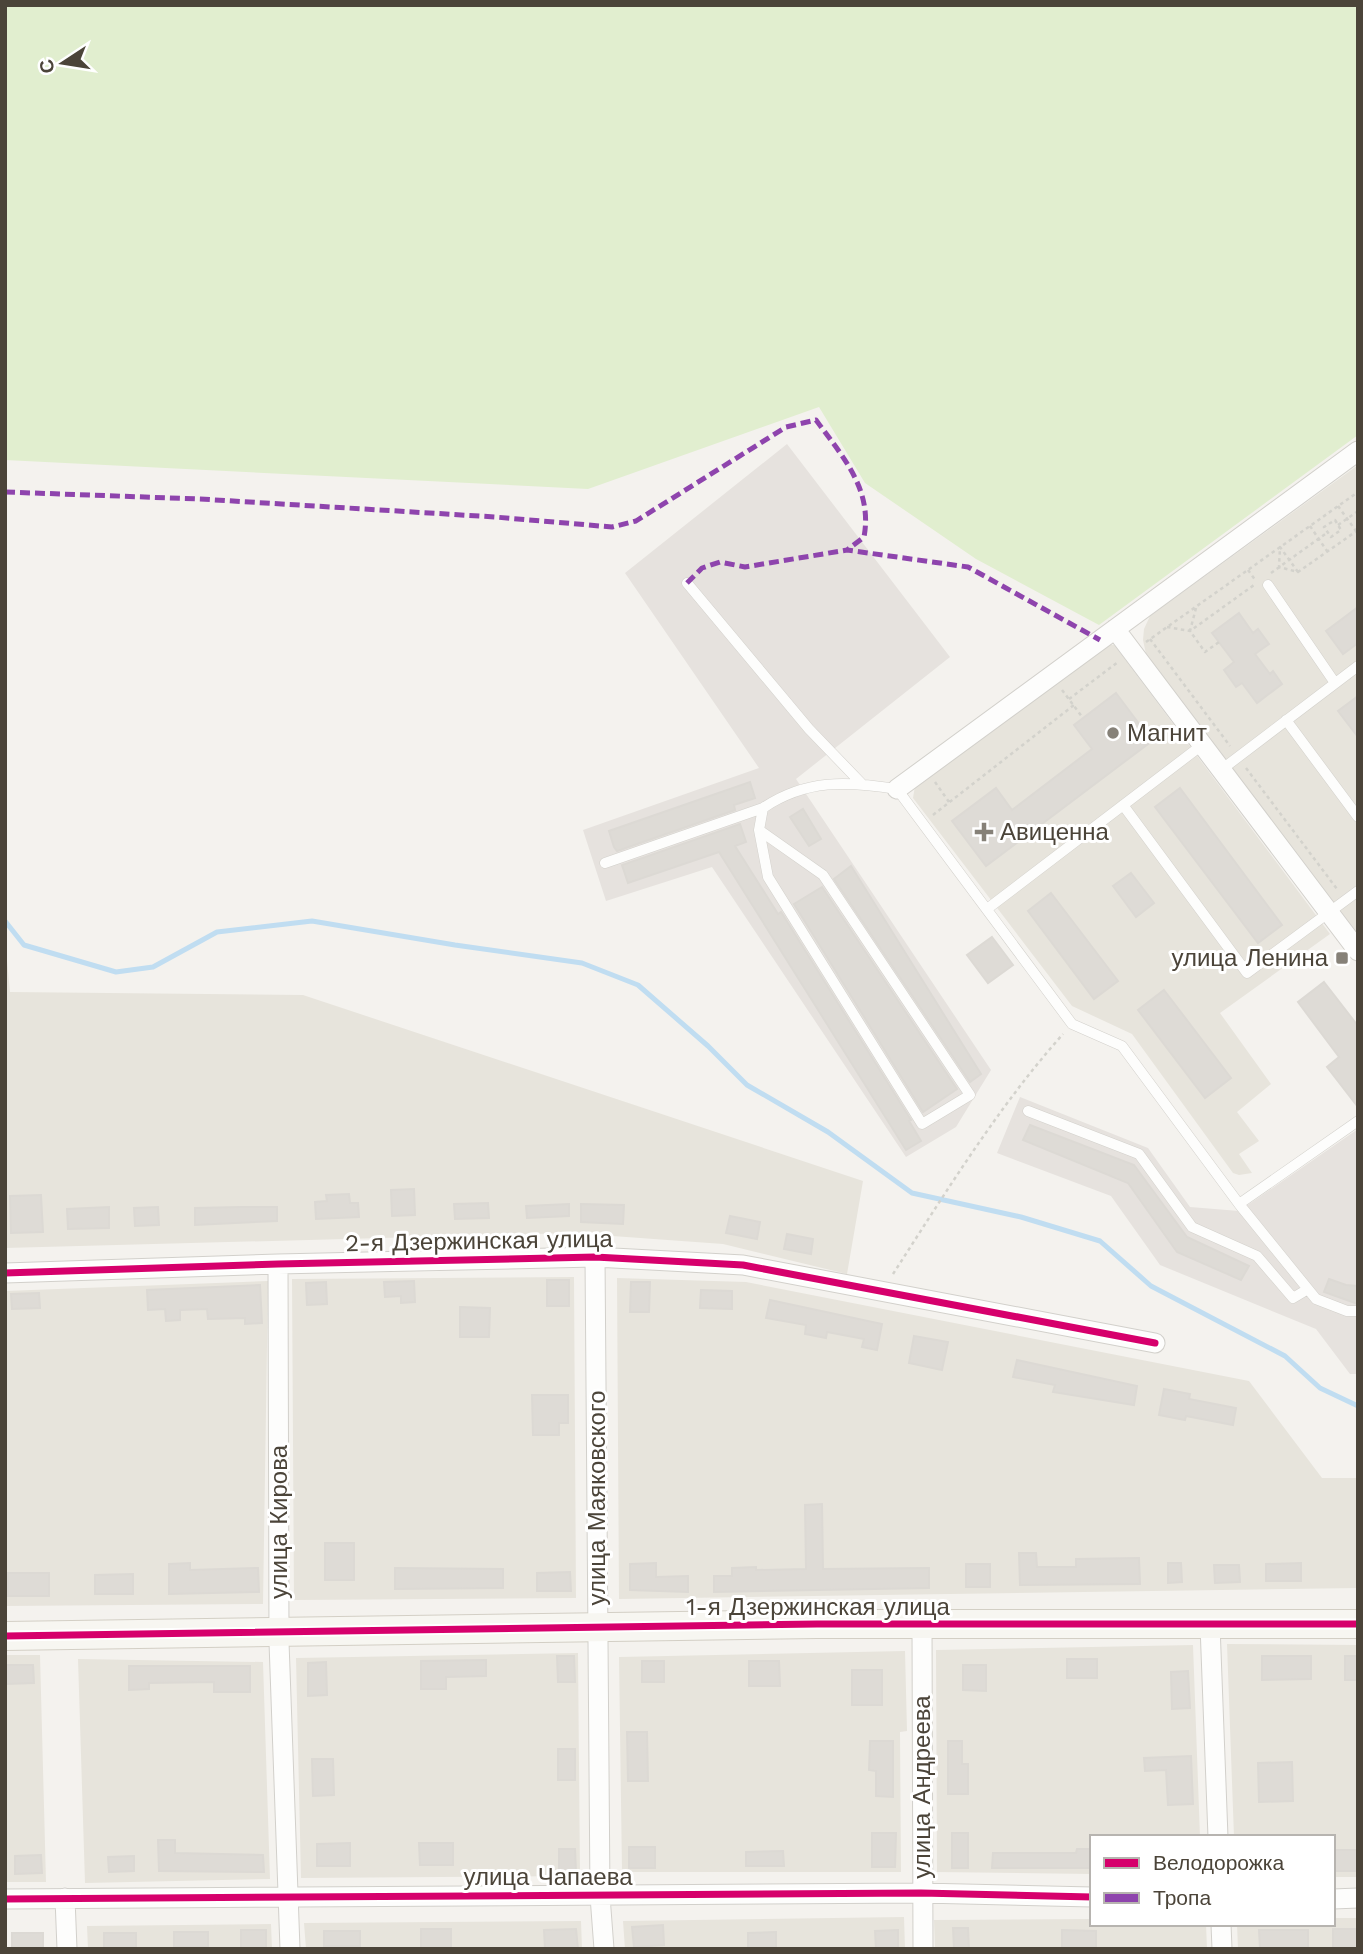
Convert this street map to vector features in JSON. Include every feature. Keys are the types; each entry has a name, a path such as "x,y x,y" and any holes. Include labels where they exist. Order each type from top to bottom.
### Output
{"street":[{"path":"897,789 1358,451"},
{"path":"1115,629 1356,949"},
{"name":"2-я Дзержинская улица","path":"5,1273 595,1257 743,1265 1155,1343"},
{"name":"улица Маяковского","path":"595,1257 600,1896 604,1949"},
{"name":"улица Кирова","path":"278,1264 279,1633 290,1949"},
{"name":"1-я Дзержинская улица","path":"5,1636 922,1625 1358,1624"},
{"name":"улица Андреева","path":"922,1625 923,1949"},
{"path":"1210,1625 1218,1835"},
{"name":"улица Чапаева","path":"5,1899 921,1893 1090,1897"},
{"path":"65,1898 67,1949"},
{"path":"1335,1899 1358,1898"},
{"path":"1222,1926 1222,1949"}],"lane":[{"path":"1268,580 1335,683"},
{"path":"687,583 809,729 860,783"},
{"path":"1221,770 1358,666"},
{"path":"1286,720 1358,817"},
{"path":"987,909 1202,745"},
{"path":"606,863 763,808 784,794 817,785 860,783 897,789 1072,1024 1122,1046 1239,1204 1316,1299 1347,1311 1358,1311"},
{"path":"1123,805 1247,973 1358,891"},
{"path":"759,830 824,875 970,1095 922,1124 768,877 759,830 763,808"},
{"path":"1028,1111 1139,1154 1192,1227 1257,1256 1293,1297 1308,1289"},
{"path":"1239,1204 1358,1121"}],"path":[{"path":"1069,699 1358,492"},
{"path":"1298,572 1357,531 1338,506"},
{"path":"1338,525 1358,511"},
{"path":"1324,516 1329,524"},
{"path":"1335,520 1341,530 1331,537 1324,527 1329,524 1335,520"},
{"path":"1310,526 1327,551"},
{"path":"1268,580 1279,567 1328,532"},
{"path":"1336,533 1342,541"},
{"path":"1280,547 1298,572"},
{"path":"1279,567 1280,547"},
{"path":"1279,567 1298,572"},
{"path":"1190,631 1257,583"},
{"path":"1190,631 1196,606"},
{"path":"1167,627 1190,631 1205,652 1219,642"},
{"path":"1150,639 1346,901"},
{"path":"1052,675 1083,718"},
{"path":"923,823 1074,705"},
{"path":"924,768 949,802"},
{"path":"896,1270 991,1125 1027,1075 1072,1024"}],"shaded area":[{"path":"787,444 950,657 796,779 991,1070 956,1127 906,1157 712,867 606,901 583,830 759,768 625,573"},
{"path":"1358,465 1358,935 1146,654 1143,640 1144,629 1150,616"},
{"path":"1106,645 1114,645 1118,650 1330,934 1220,1013 1271,1084 1237,1112 1259,1141 1239,1154 1252,1173 1233,1173 1132,1034 1072,1006 913,798 915,786"},
{"path":"5,940 10,992 303,995 863,1181 847,1274 723,1244 571,1233 5,1248"},
{"path":"1020,1097 1148,1148 1190,1207 1239,1211 1358,1129 1358,1374 1350,1374 1316,1329 1160,1265 1111,1196 997,1153"},
{"path":"574,1277 576,1598 294,1600 292,1279"},
{"path":"617,1278 746,1282 1249,1381 1322,1478 1358,1478 1358,1588 619,1599"},
{"path":"268,1281 263,1604 5,1606 5,1291"},
{"path":"1227,1644 1358,1645 1358,1877 1335,1877 1335,1835 1234,1835"},
{"path":"1193,1645 1200,1835 1090,1835 1090,1874 937,1872 936,1650"},
{"path":"905,1651 907,1731 900,1732 901,1872 622,1872 619,1657"},
{"path":"578,1653 580,1876 301,1878 296,1658"},
{"path":"5,1655 40,1655 46,1882 5,1882"},
{"path":"78,1659 263,1662 270,1879 85,1883"},
{"path":"904,1917 905,1949 625,1949 623,1921"},
{"path":"1335,1918 1358,1918 1358,1949 1238,1949 1237,1926 1335,1926"},
{"path":"1090,1919 1090,1926 1206,1926 1207,1949 935,1949 934,1920"},
{"path":"581,1921 582,1949 306,1949 304,1923"},
{"path":"271,1924 272,1949 88,1949 87,1926"}],"green space":[{"path":"5,5 1358,5 1358,435 1099,625 976,559 865,483 819,407 588,489 5,460"}],"building":[{"path":"1358,607 1358,643 1343,654 1326,631"},
{"path":"1239,613 1253,633 1258,629 1269,644 1255,654 1270,674 1273,671 1282,684 1257,703 1242,683 1236,687 1224,670 1234,662 1212,633"},
{"path":"1116,693 1152,741 986,866 952,821 996,788 1012,810 1092,749 1074,725"},
{"path":"1358,696 1358,737 1338,711"},
{"path":"750,782 755,798 734,805 735,810 617,851 614,847 609,831"},
{"path":"1180,788 1282,925 1258,943 1155,807"},
{"path":"803,809 821,839 809,846 790,817"},
{"path":"740,824 746,842 735,846 778,914 781,912 911,1120 909,1121 921,1141 906,1150 719,852 628,883 622,865"},
{"path":"851,866 981,1074 970,1082 834,879"},
{"path":"1131,873 1154,903 1136,917 1113,886"},
{"path":"822,887 957,1089 923,1112 794,904"},
{"path":"1051,893 1118,981 1094,999 1028,911"},
{"path":"992,937 1013,965 988,983 967,955"},
{"path":"1324,982 1358,1026 1358,1107 1327,1067 1339,1057 1298,1002"},
{"path":"1164,990 1231,1078 1205,1098 1138,1010"},
{"path":"1030,1125 1134,1165 1187,1237 1249,1266 1241,1280 1177,1252 1128,1183 1023,1140"},
{"path":"414,1189 415,1215 392,1216 391,1190"},
{"path":"349,1194 350,1203 358,1203 359,1217 316,1219 315,1202 327,1201 326,1195"},
{"path":"41,1195 43,1232 11,1233 10,1196"},
{"path":"488,1203 489,1218 455,1219 454,1204"},
{"path":"569,1204 569,1216 527,1218 526,1206"},
{"path":"581,1204 624,1205 623,1224 581,1222"},
{"path":"109,1207 109,1228 68,1229 67,1209"},
{"path":"158,1207 159,1225 135,1226 134,1208"},
{"path":"277,1207 277,1221 195,1225 195,1208"},
{"path":"730,1216 760,1222 757,1239 726,1233"},
{"path":"787,1234 813,1239 811,1254 784,1249"},
{"path":"1329,1279 1358,1286 1358,1304 1324,1292"},
{"path":"547,1280 569,1280 569,1306 547,1306"},
{"path":"414,1281 415,1302 401,1303 401,1296 385,1297 384,1282"},
{"path":"326,1282 327,1304 307,1305 306,1283"},
{"path":"631,1282 650,1282 649,1312 630,1312"},
{"path":"260,1285 262,1323 245,1324 245,1318 208,1319 207,1309 180,1310 180,1320 166,1321 165,1309 148,1310 147,1290"},
{"path":"701,1290 732,1291 732,1309 700,1308"},
{"path":"39,1293 40,1308 12,1309 11,1294"},
{"path":"770,1300 882,1324 877,1350 862,1347 864,1339 827,1332 826,1338 805,1334 806,1325 766,1318"},
{"path":"460,1307 490,1308 489,1337 460,1337"},
{"path":"914,1336 948,1342 942,1370 909,1363"},
{"path":"1017,1360 1137,1386 1134,1405 1053,1392 1055,1385 1013,1377"},
{"path":"1164,1389 1190,1394 1189,1399 1236,1408 1233,1425 1186,1416 1185,1420 1159,1415"},
{"path":"532,1395 568,1395 568,1423 559,1423 559,1435 533,1435"},
{"path":"822,1504 823,1569 929,1568 929,1588 714,1592 714,1576 732,1576 732,1568 806,1569 805,1505"},
{"path":"325,1543 354,1543 354,1580 325,1580"},
{"path":"1019,1553 1036,1553 1037,1567 1076,1567 1076,1559 1139,1558 1140,1584 1020,1585"},
{"path":"190,1563 190,1570 258,1568 259,1592 169,1594 169,1564"},
{"path":"656,1563 656,1577 688,1576 688,1592 630,1590 630,1564"},
{"path":"1168,1563 1181,1563 1182,1582 1168,1583"},
{"path":"1301,1563 1301,1581 1266,1581 1266,1564"},
{"path":"966,1564 990,1564 990,1587 966,1587"},
{"path":"1214,1565 1239,1565 1240,1582 1215,1583"},
{"path":"395,1568 503,1569 503,1588 395,1589"},
{"path":"570,1572 571,1591 537,1591 537,1573"},
{"path":"8,1573 49,1573 49,1596 8,1596"},
{"path":"133,1574 133,1594 95,1594 95,1575"},
{"path":"557,1656 574,1656 575,1682 558,1682"},
{"path":"1262,1656 1311,1656 1311,1679 1262,1680"},
{"path":"1345,1656 1358,1656 1358,1680 1345,1680"},
{"path":"1067,1659 1097,1659 1097,1678 1067,1678"},
{"path":"486,1660 486,1676 446,1677 446,1689 421,1689 421,1661"},
{"path":"642,1661 664,1661 664,1682 642,1682"},
{"path":"749,1661 779,1661 780,1686 749,1686"},
{"path":"326,1662 327,1695 308,1696 308,1663"},
{"path":"5,1665 33,1665 34,1683 6,1684"},
{"path":"963,1665 986,1665 986,1691 963,1690"},
{"path":"129,1666 250,1666 250,1692 214,1692 214,1682 149,1683 149,1689 129,1690"},
{"path":"852,1670 882,1670 882,1705 852,1705"},
{"path":"1188,1671 1190,1708 1172,1709 1171,1672"},
{"path":"627,1732 647,1732 648,1781 628,1781"},
{"path":"870,1741 893,1741 893,1797 876,1796 876,1771 869,1770"},
{"path":"948,1741 962,1741 962,1764 968,1764 968,1794 948,1794"},
{"path":"558,1749 575,1749 575,1780 558,1780"},
{"path":"1191,1756 1193,1804 1168,1805 1166,1770 1145,1771 1144,1758"},
{"path":"312,1759 333,1759 334,1795 313,1796"},
{"path":"1292,1762 1293,1801 1259,1802 1258,1763"},
{"path":"872,1833 896,1833 895,1867 872,1867"},
{"path":"952,1833 968,1833 968,1868 952,1868"},
{"path":"158,1840 175,1840 175,1853 263,1855 264,1872 159,1871"},
{"path":"350,1843 350,1866 317,1866 317,1844"},
{"path":"419,1843 453,1843 453,1865 420,1865"},
{"path":"629,1847 655,1847 655,1868 629,1868"},
{"path":"559,1849 575,1849 576,1872 559,1872"},
{"path":"1077,1849 1090,1849 1090,1868 992,1868 993,1853 1076,1853"},
{"path":"1335,1850 1358,1850 1358,1871 1335,1871"},
{"path":"783,1851 784,1866 746,1866 746,1852"},
{"path":"41,1855 42,1873 15,1874 15,1856"},
{"path":"134,1856 134,1871 109,1872 108,1857"},
{"path":"663,1925 664,1945 634,1947 632,1927"},
{"path":"953,1928 968,1928 969,1949 954,1949"},
{"path":"421,1929 451,1929 451,1949 421,1949"},
{"path":"576,1929 578,1949 545,1949 544,1930"},
{"path":"1333,1929 1358,1929 1358,1949 1333,1949"},
{"path":"241,1930 266,1930 266,1949 241,1949"},
{"path":"898,1930 898,1949 876,1949 875,1931"},
{"path":"1062,1930 1096,1931 1096,1949 1062,1948"},
{"path":"1259,1930 1308,1930 1308,1949 1260,1949"},
{"path":"324,1931 360,1931 360,1946 324,1946"},
{"path":"174,1932 208,1932 208,1947 174,1947"},
{"path":"776,1932 776,1949 748,1949 748,1933"},
{"path":"12,1933 43,1933 43,1949 12,1949"},
{"path":"104,1933 136,1933 136,1949 104,1949"}],"waterway":[{"path":"5,921 24,945 116,972 153,967 217,932 312,921 582,963 638,985 708,1046 747,1085 828,1132 912,1193 1021,1217 1100,1241 1151,1286 1285,1356 1320,1388 1358,1406"}],"marked path":[{"path":"5,492 200,499 612,527 636,521 786,427 816,420 845,460 860,488 864,504 864,537 847,550"},
{"path":"687,583 702,568 720,562 745,567 847,550 968,567 1100,640"}],"cycle path":[{"path":"5,1273 595,1257 743,1265 1155,1343"},
{"path":"5,1636 817,1624 1358,1624"},
{"path":"5,1899 921,1893 1090,1897"}],"place":[{"name":"Магнит","path":"1113,733"},
{"name":"Авиценна","path":"984,832"},
{"name":"улица Ленина","path":"1342,958"}]}
